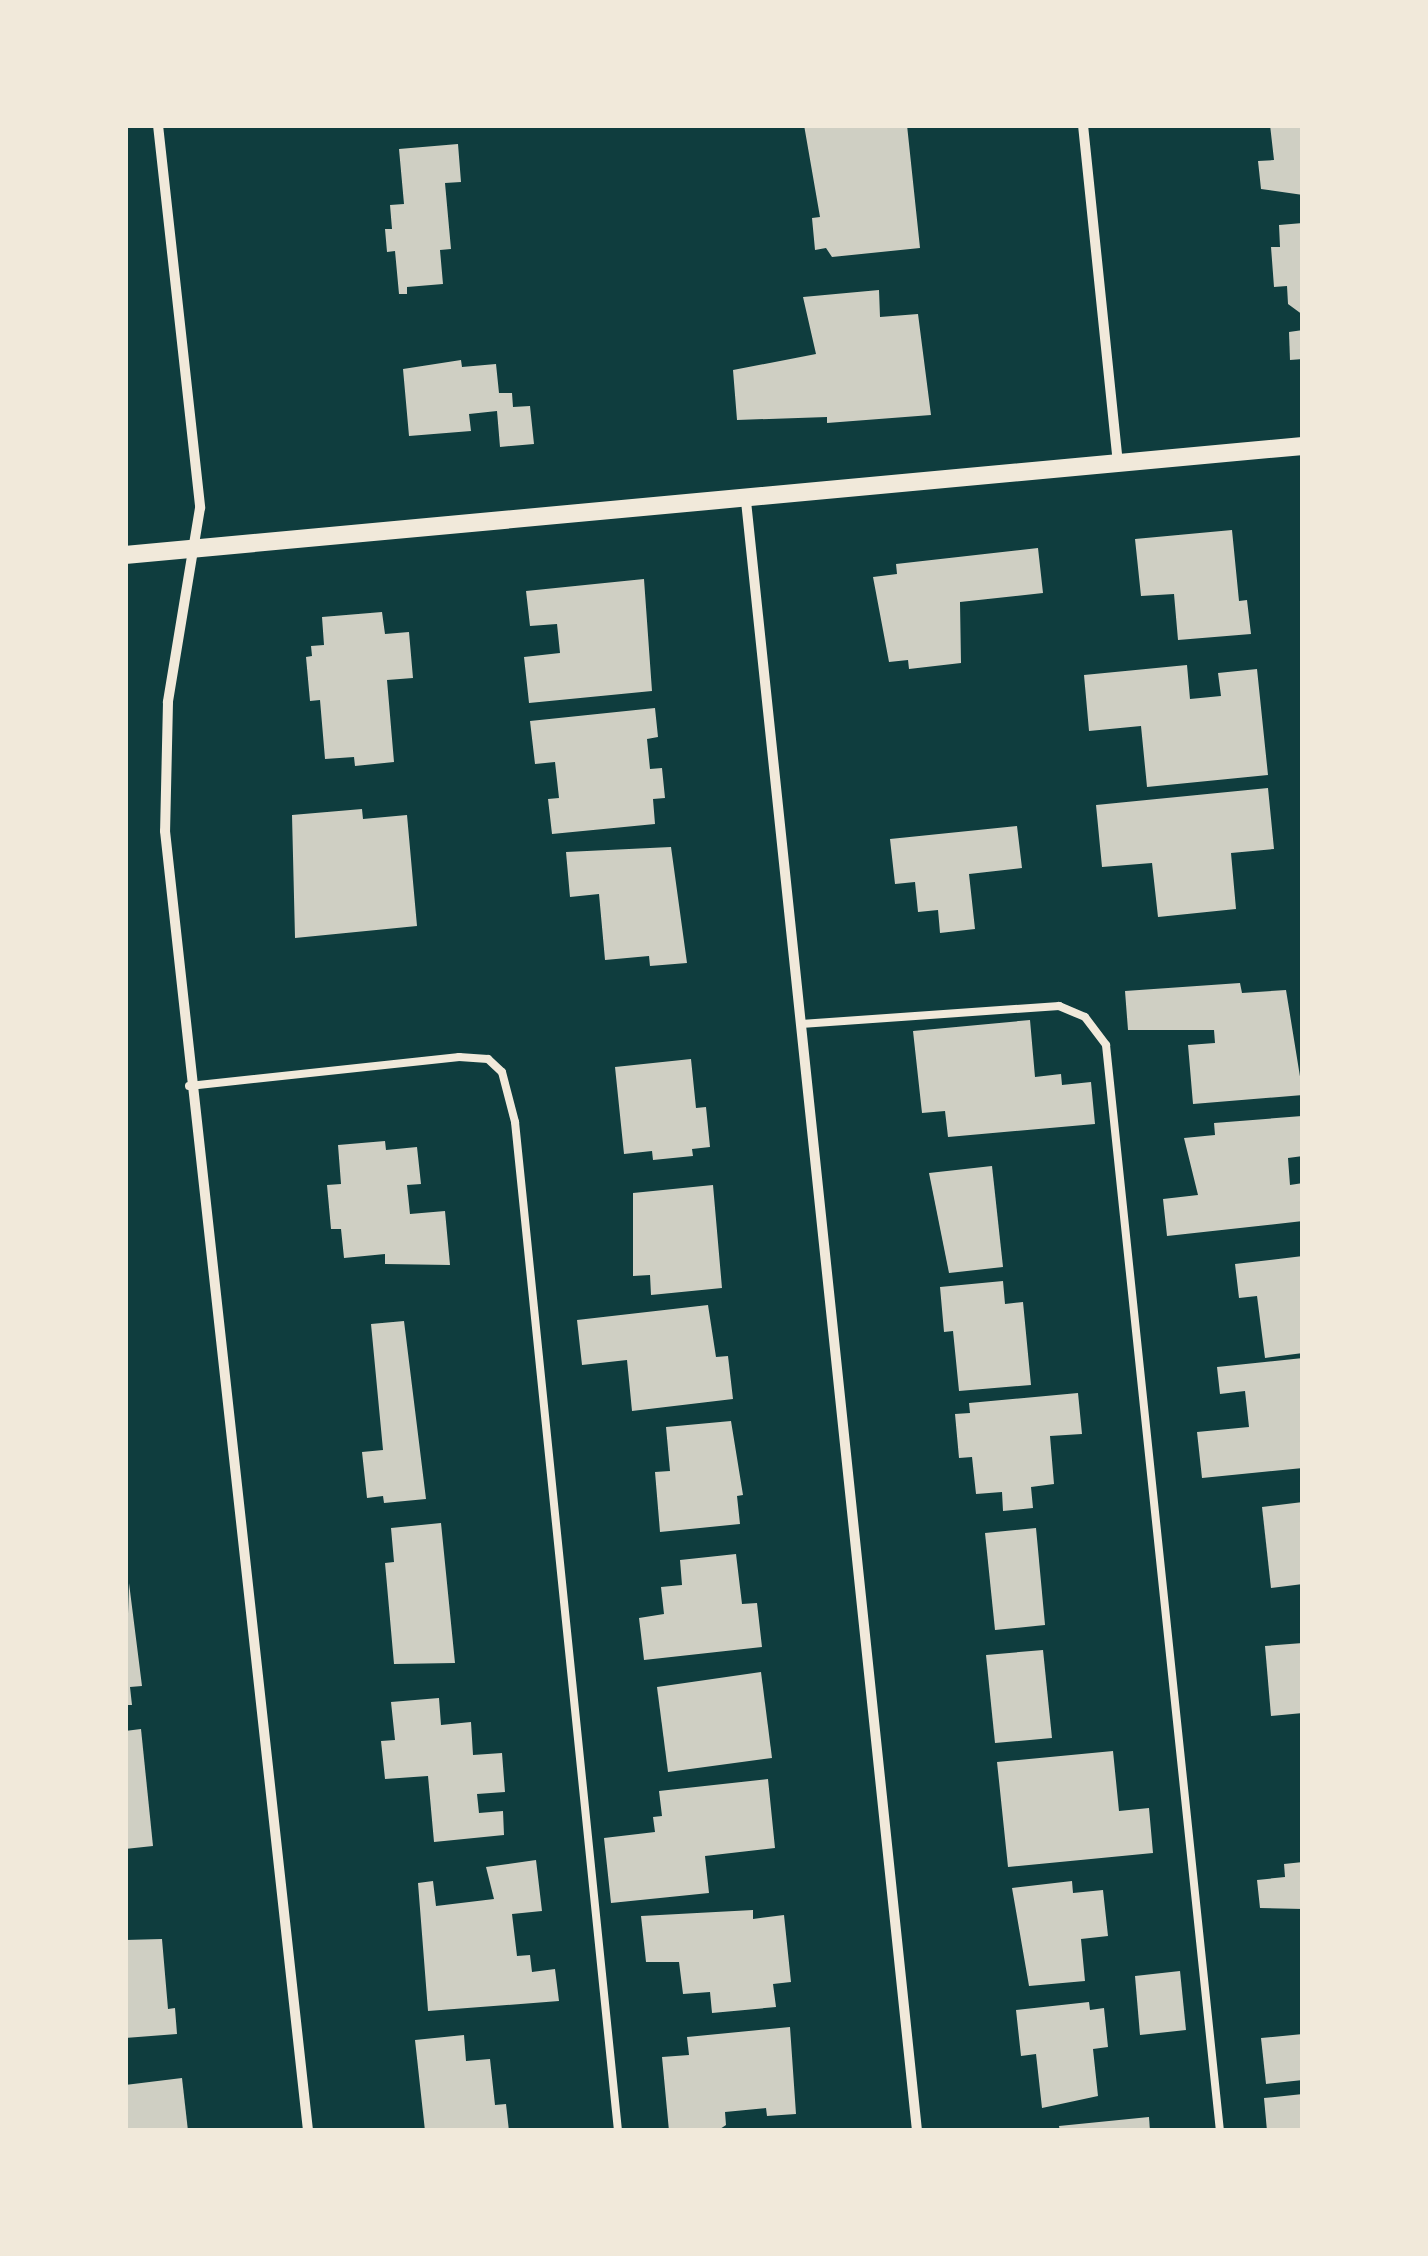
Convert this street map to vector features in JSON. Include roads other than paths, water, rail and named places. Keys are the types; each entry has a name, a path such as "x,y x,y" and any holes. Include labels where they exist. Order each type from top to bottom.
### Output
{"street":[{"path":"158,125 200,508 190,549 168,702 165,830 189,1086 308,2131"},
{"path":"1083,125 1118,464"},
{"path":"125,555 1303,446"},
{"path":"746,500 917,2131"}],"lane":[{"path":"802,1024 1059,1006 1085,1017 1106,1045 1220,2131"},
{"path":"189,1086 459,1057 488,1058 502,1072 515,1122 618,2131"}]}
